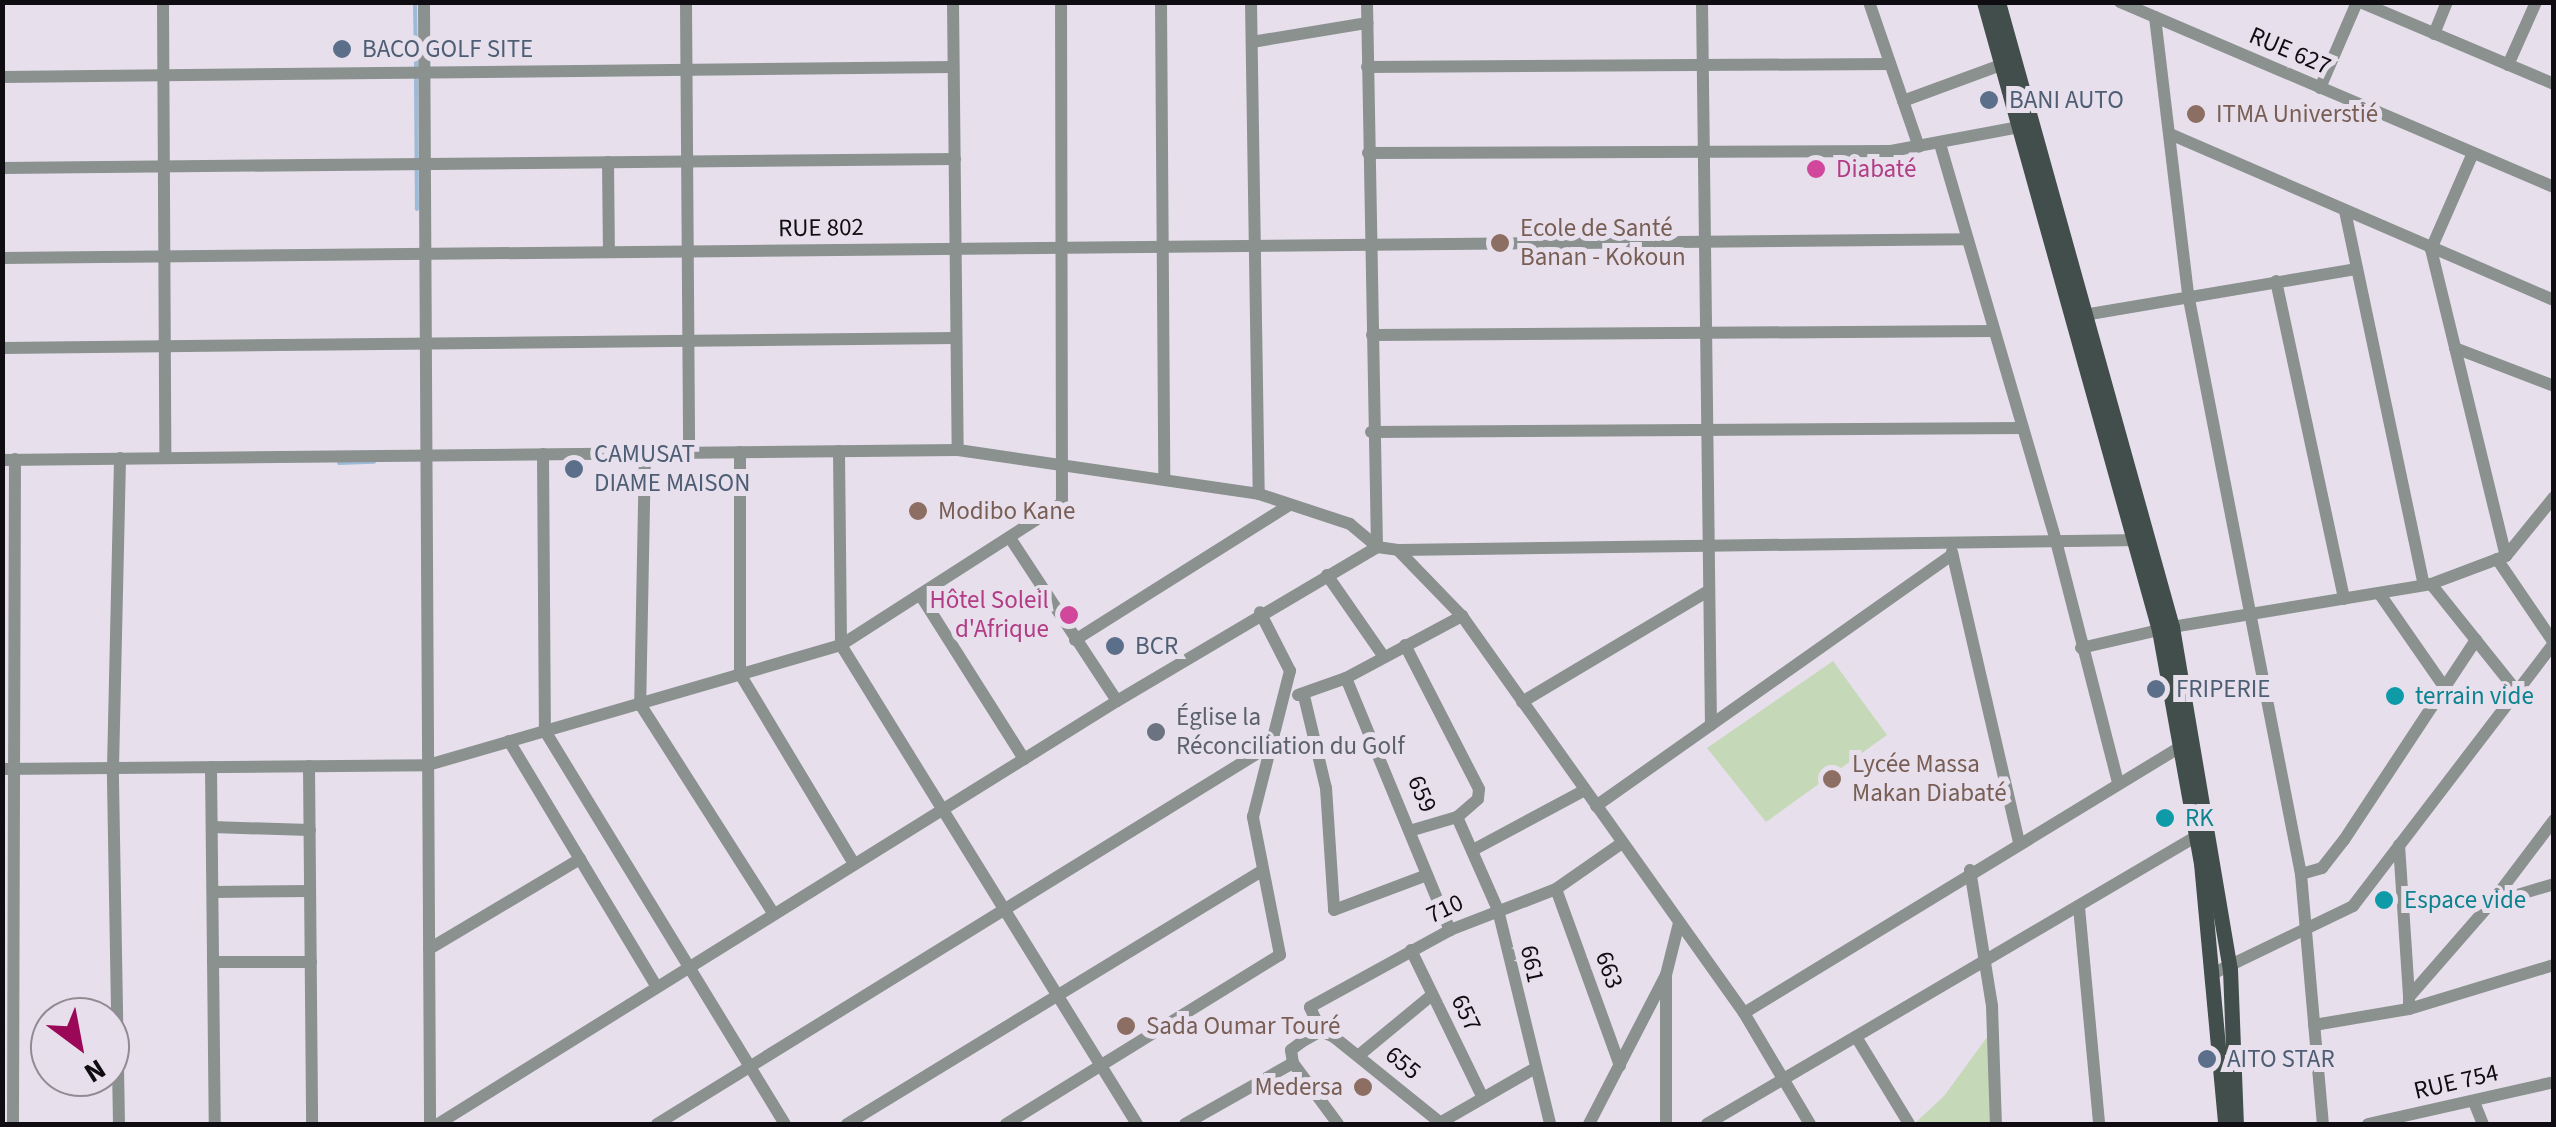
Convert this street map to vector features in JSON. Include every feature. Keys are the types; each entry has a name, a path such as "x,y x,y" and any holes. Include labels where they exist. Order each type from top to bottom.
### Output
{"main road":[{"path":"1984,2 2001,64 2025,126"},
{"path":"1998,2 2025,126 2166,628 2223,971 2236,1124"},
{"path":"2187,744 2197,836 2223,971 2225,1124"}],"street":[{"path":"164,2 165,458"},
{"path":"424,2 430,1124"},
{"path":"686,2 689,452"},
{"path":"953,2 958,450"},
{"path":"9,769 428,765 841,645 1062,504 1066,464 1061,2"},
{"path":"1161,2 1159,247 1164,477"},
{"path":"1251,2 1259,494"},
{"path":"1367,2 1371,432 1377,547"},
{"path":"1702,2 1712,725"},
{"path":"1869,2 1919,147"},
{"name":"RUE 627","path":"2120,2 2554,187"},
{"path":"2320,88 2359,2 2554,84"},
{"path":"2434,34 2447,2"},
{"path":"2508,65 2536,2"},
{"path":"2155,17 2188,294 2255,616 2301,874 2323,1124"},
{"path":"1252,42 1367,23"},
{"path":"1367,66 1890,64"},
{"path":"1903,101 2001,64"},
{"path":"2,77 954,67"},
{"path":"1368,154 1704,154 1919,147 2025,126"},
{"path":"2170,134 2554,300"},
{"path":"1940,144 2056,541 2118,783"},
{"path":"2223,971 2353,906 2554,643 2502,558 2431,249 2472,153"},
{"path":"2,168 954,159"},
{"path":"608,162 609,252"},
{"path":"2345,211 2428,585 2516,690"},
{"name":"RUE 802","path":"2,258 1968,239"},
{"path":"2078,315 2357,268"},
{"path":"2276,281 2344,598"},
{"path":"1372,335 1994,331"},
{"path":"2,348 956,338"},
{"path":"2455,348 2554,386"},
{"path":"1371,432 2023,428"},
{"path":"13,1124 9,460 958,450 1164,477 1259,494 1350,524 1377,547 1398,550 1708,546 1952,549 2056,541 2143,540"},
{"path":"840,451 841,645 1137,1124"},
{"path":"740,452 740,674 854,864"},
{"path":"645,453 640,704 774,914"},
{"path":"543,454 545,731 785,1124"},
{"path":"120,458 113,768 120,1124"},
{"path":"2081,648 2166,628 2428,585 2502,558 2554,496"},
{"path":"1076,640 1289,505"},
{"path":"1010,538 1116,700"},
{"path":"438,1124 1116,700 1260,612 1377,547"},
{"path":"1596,806 1952,549"},
{"path":"1952,549 2019,842"},
{"path":"1398,550 1462,616 1744,1014 1810,1124"},
{"path":"1327,575 1384,657"},
{"path":"1522,702 1708,591"},
{"path":"2379,593 2444,688"},
{"path":"921,596 1024,759"},
{"path":"1006,1124 1280,955 1254,817 1290,671 1260,612"},
{"path":"1284,692 1304,696 1462,616"},
{"path":"2301,874 2322,868 2344,840 2476,640"},
{"path":"1405,645 1479,789 1478,798 1458,816 1413,830"},
{"name":"659","path":"1346,678 1413,830 1450,930"},
{"path":"1304,696 1326,788 1334,910 1427,875"},
{"path":"509,741 657,988"},
{"path":"1744,1014 1970,870 2187,744"},
{"path":"657,1124 1271,745"},
{"path":"310,766 312,1124"},
{"path":"211,767 215,1124"},
{"path":"1472,850 1585,790"},
{"name":"661","path":"1458,816 1498,910 1532,1070 1550,1124"},
{"path":"2409,1003 2554,820"},
{"path":"212,827 310,830"},
{"path":"1707,1124 1785,1083 2197,836"},
{"name":"710","path":"1328,1034 1310,1007 1450,930 1556,889 1622,843"},
{"path":"2400,845 2409,1003"},
{"path":"429,949 580,859"},
{"path":"846,1124 1263,870"},
{"path":"1970,870 1986,963 1996,1124"},
{"path":"2491,903 2554,884"},
{"name":"663","path":"1556,889 1620,1066"},
{"path":"212,892 310,891"},
{"path":"2079,906 2099,1124"},
{"path":"1588,1124 1666,974 1679,923"},
{"name":"657","path":"1411,950 1482,1096"},
{"path":"213,962 311,962"},
{"path":"2314,1025 2554,965"},
{"path":"1666,974 1666,1124"},
{"path":"1358,1056 1432,995"},
{"path":"1328,1034 1291,1050 1294,1063 1338,1124"},
{"name":"655","path":"1328,1034 1440,1124"},
{"path":"1858,1040 1909,1124"},
{"path":"1186,1124 1294,1063"},
{"path":"1440,1124 1532,1070"},
{"name":"RUE 754","path":"2368,1124 2554,1082"},
{"path":"2474,1102 2484,1124"},
{"path":"1204,1114 1214,1124"}],"green space":[{"path":"1833,661 1887,735 1766,822 1707,748"},
{"path":"1993,1029 1995,1124 1914,1124 1944,1096"}],"waterway":[{"path":"415,2 416,68"},
{"path":"416,77 417,209"},
{"path":"339,463 374,462"}],"place":[{"name":"BACO GOLF SITE","path":"342,49"},
{"name":"BANI AUTO","path":"1989,100"},
{"name":"ITMA Universtié","path":"2196,114"},
{"name":"Diabaté","path":"1816,169"},
{"name":"Ecole de Santé Banan - Kokoun","path":"1500,243"},
{"name":"CAMUSAT DIAME MAISON","path":"574,469"},
{"name":"Modibo Kane","path":"918,511"},
{"name":"Hôtel Soleil d'Afrique","path":"1069,615"},
{"name":"BCR","path":"1115,646"},
{"name":"FRIPERIE","path":"2156,689"},
{"name":"terrain vide","path":"2395,696"},
{"name":"Église la Réconciliation du Golf","path":"1156,732"},
{"name":"Lycée Massa Makan Diabaté","path":"1832,779"},
{"name":"RK","path":"2165,818"},
{"name":"Espace vide","path":"2384,900"},
{"name":"Sada Oumar Touré","path":"1126,1026"},
{"name":"AITO STAR","path":"2207,1059"},
{"name":"Medersa","path":"1363,1087"}]}
